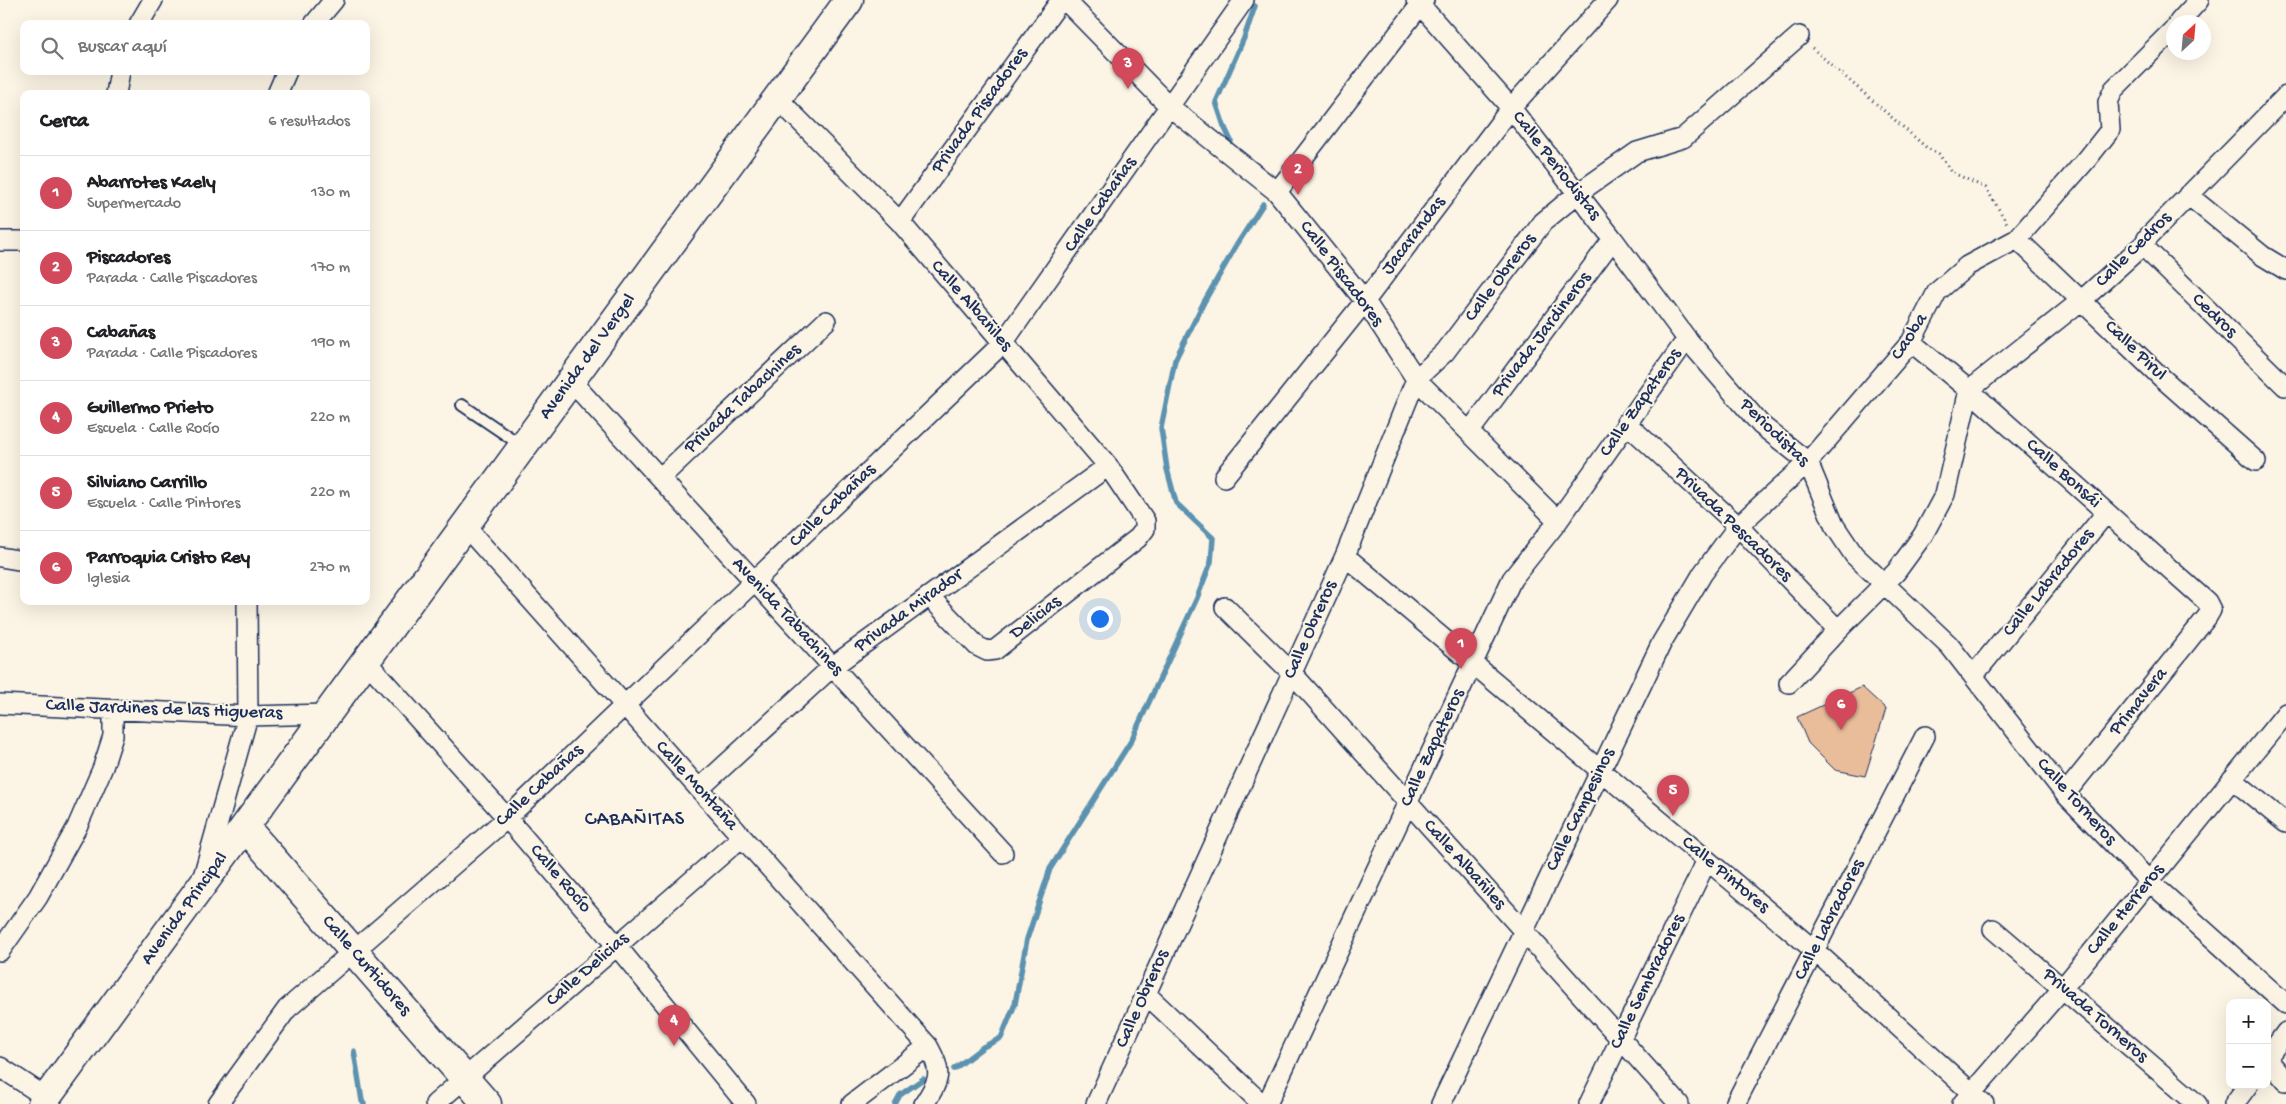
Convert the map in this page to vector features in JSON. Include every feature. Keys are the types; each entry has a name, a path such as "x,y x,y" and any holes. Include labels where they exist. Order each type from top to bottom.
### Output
{"street":[{"path":"141,20 153,0"},
{"path":"317,20 334,0"},
{"name":"Avenida del Vergel","path":"328,714 849,0"},
{"name":"Privada Piscadores","path":"900,222 1061,0"},
{"name":"Calle Piscadores","path":"1065,0 1170,106 1277,192 1365,300 1416,379 1558,521"},
{"name":"Jacarandas","path":"1224,478 1365,300 1511,108 1608,0"},
{"path":"2185,15 2199,0"},
{"name":"Calle Cabañas","path":"218,1104 287,1009 507,818 1003,343 1170,106 1241,1"},
{"path":"1277,192 1420,2"},
{"name":"Calle Periodistas","path":"1420,2 1511,108 1613,239 1686,339"},
{"name":"Calle Obreros","path":"1096,1104 1345,556 1416,379 1444,352 1543,222 1578,193 1637,152 1683,138 1799,36"},
{"name":"Caoba","path":"1738,526 1808,462 1911,342 1937,292 1967,266 2017,238 2088,158 2110,130 2108,102 2114,89 2166,37"},
{"path":"117,90 119,75"},
{"path":"279,90 285,75"},
{"name":"Calle Cedros","path":"1969,390 2082,300 2144,244 2148,237 2188,194 2286,96"},
{"name":"Calle Albañiles","path":"777,98 900,222 1108,466 1145,521 1146,529"},
{"path":"2188,194 2263,256 2286,270"},
{"name":"Calle Pirul","path":"2017,238 2162,378 2256,461"},
{"name":"Privada Jardineros","path":"1470,431 1613,239"},
{"path":"0,241 20,241"},
{"name":"Cedros","path":"2144,244 2147,250 2285,386"},
{"name":"Privada Tabachines","path":"660,478 826,320"},
{"name":"Calle Zapateros","path":"1267,1104 1512,580 1558,521 1686,339"},
{"name":"Periodistas","path":"1686,339 1761,425 1808,462 1834,525 1854,555 1885,582"},
{"name":"Calle Bonsái","path":"1911,342 1969,390 2207,602 2211,610"},
{"name":"Avenida Tabachines","path":"571,381 1003,853"},
{"path":"1789,684 1838,630 1896,572 1923,535 1945,494 1969,390"},
{"name":"Privada Pescadores","path":"1626,423 1738,526 1838,630"},
{"name":"Privada Mirador","path":"699,789 832,667 1108,466"},
{"name":"Calle Labradores","path":"1973,676 2106,512"},
{"name":"Calle Montaña","path":"465,526 928,1046 938,1063 937,1083 924,1104"},
{"name":"Calle Campesinos","path":"1441,1104 1662,642 1703,573 1738,526"},
{"name":"Delicias","path":"929,596 978,646 987,652 995,650 1138,538 1146,529"},
{"name":"Calle Pintores","path":"1345,556 1814,950 1972,1100"},
{"path":"0,557 20,560"},
{"name":"Calle Torneros","path":"1885,582 1949,645 2065,794 2149,880 2286,1004"},
{"path":"200,889 248,716 247,605"},
{"name":"Calle Albañiles","path":"1225,607 1292,673 1679,1104"},
{"name":"Primavera","path":"2065,794 2211,610"},
{"name":"Calle Rocío","path":"366,661 507,818 616,945 746,1104"},
{"name":"Calle Jardines de las Higueras","path":"0,704 248,716 328,714"},
{"path":"0,951 38,897 77,827 103,767 113,736 113,710"},
{"name":"Calle Herreros","path":"1972,1100 2286,713"},
{"name":"Avenida Principal","path":"44,1101 328,714"},
{"name":"Calle Labradores","path":"1734,1104 1925,736"},
{"path":"2232,779 2286,823"},
{"name":"Calle Curtidores","path":"244,827 487,1104"},
{"name":"Calle Delicias","path":"435,1104 742,837"},
{"name":"Calle Sembradores","path":"1589,1104 1707,860"},
{"name":"Privada Torneros","path":"1993,929 2197,1104"},
{"path":"1146,994 1262,1104"},
{"path":"2271,1053 2286,1032"},
{"path":"852,1104 928,1046"},
{"path":"2271,1063 2286,1081"},
{"path":"0,1067 44,1101"},
{"path":"2234,1104 2245,1089"}],"lane":[{"path":"462,406 523,446"}],"path":[{"path":"1799,36 1927,148 1939,154 1951,172 1986,188 2017,238"}],"building":[{"path":"1862,687 1886,709 1865,776 1835,770 1808,743 1797,717"}],"waterway":[{"path":"1231,141 1216,102 1244,38 1255,6"},
{"path":"954,1069 983,1047 1001,1038 1015,1004 1027,939 1050,869 1131,741 1197,598 1211,562 1213,538 1176,503 1167,469 1161,428 1175,360 1204,302 1263,204"},
{"path":"354,1051 364,1104"},
{"path":"895,1104 900,1095 923,1079"}],"place":[{"name":"Cabañas","path":"1128,89"},
{"name":"Piscadores","path":"1298,195"},
{"name":"Abarrotes Kaely","path":"1461,669"},
{"name":"Parroquia Cristo Rey","path":"1841,730"},
{"name":"Silviano Carrillo","path":"1673,816"},
{"name":"Guillermo Prieto","path":"674,1046"}],"district":[{"name":"CABAÑITAS","path":"635,820"}]}
